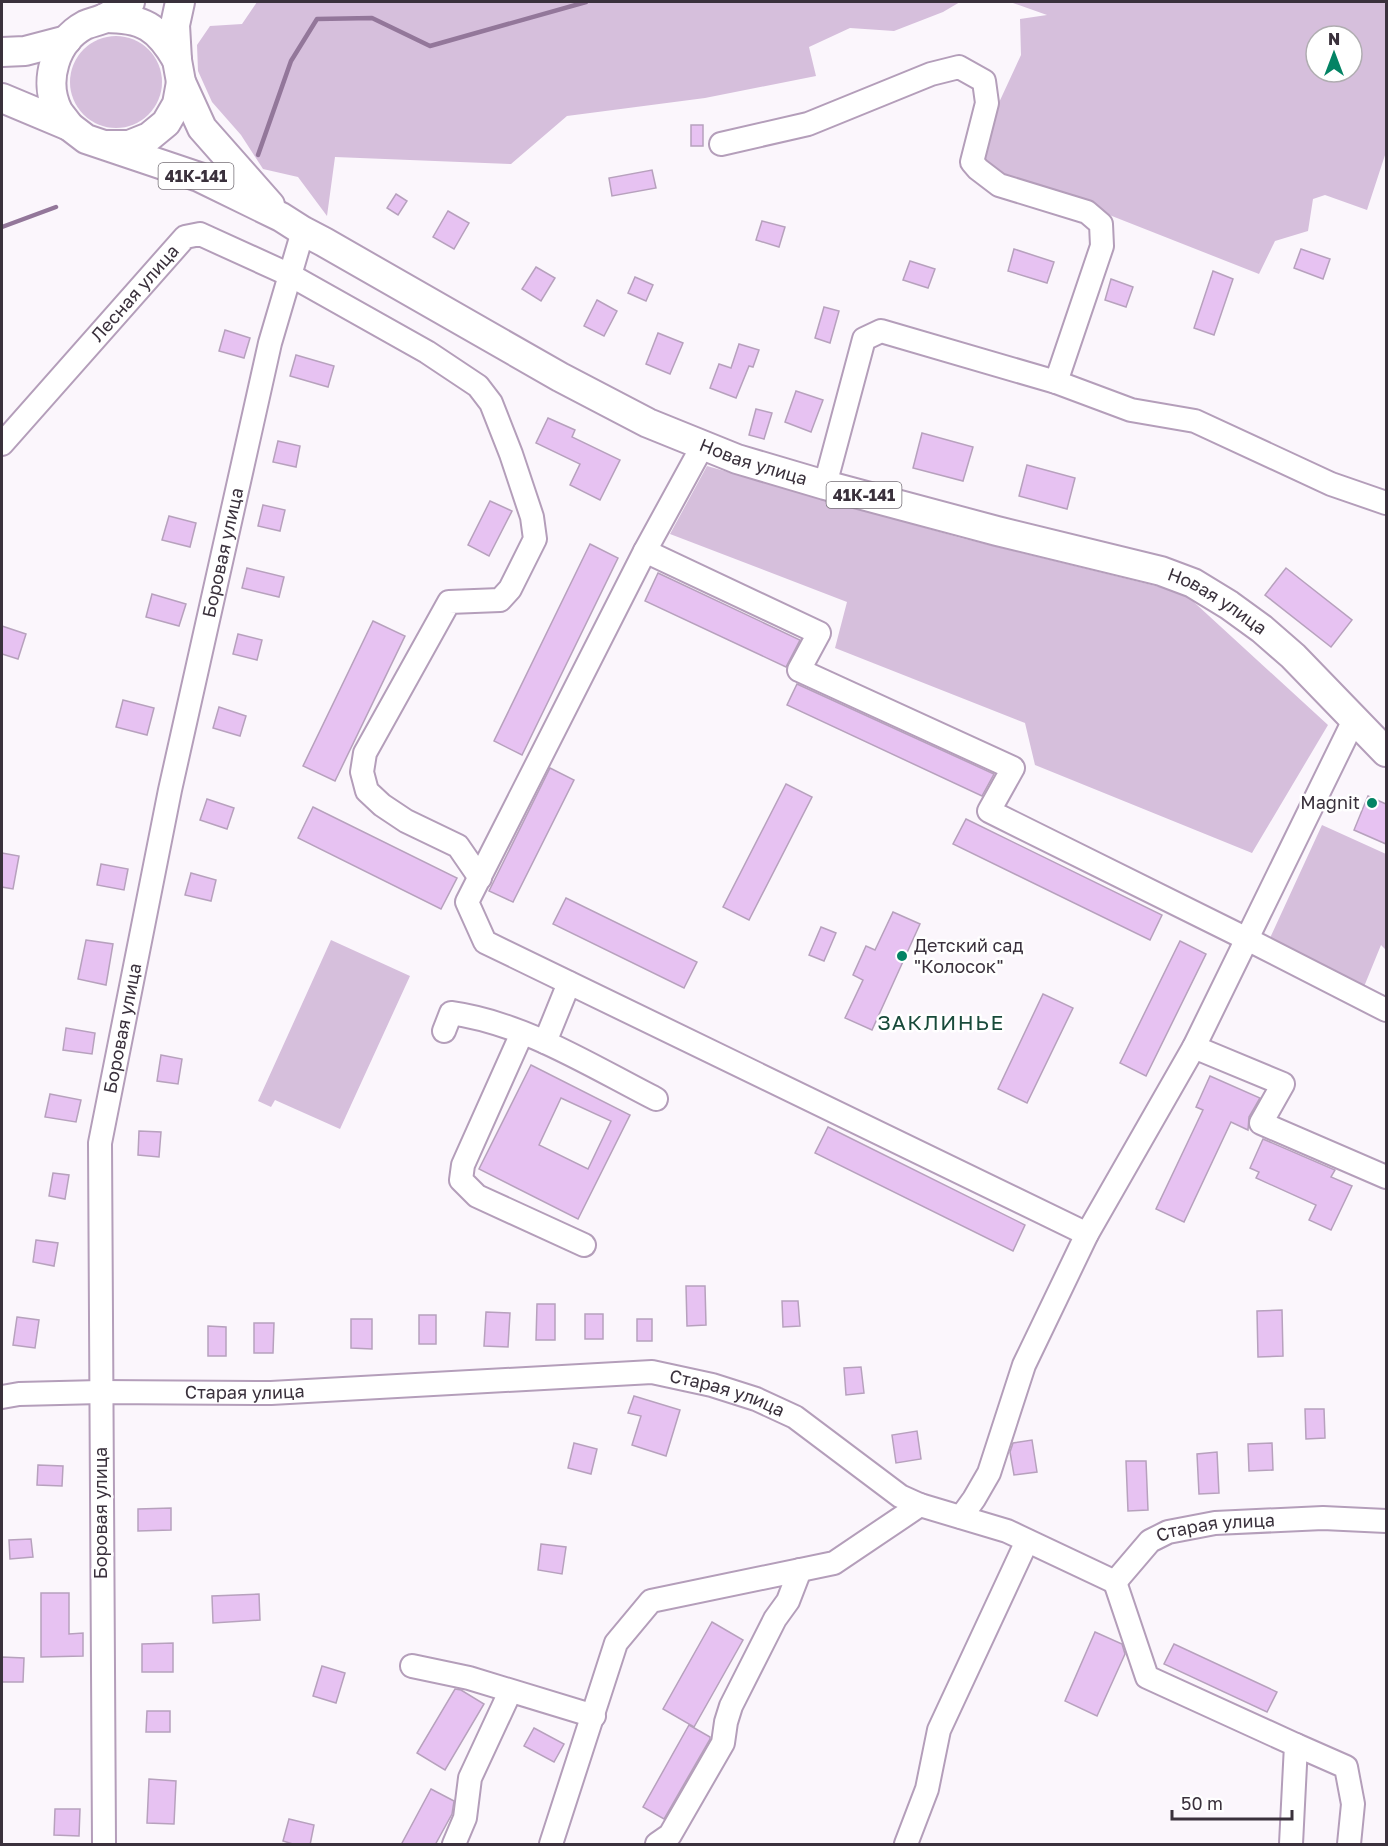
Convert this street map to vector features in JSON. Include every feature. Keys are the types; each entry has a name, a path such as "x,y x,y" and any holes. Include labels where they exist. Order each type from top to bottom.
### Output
{"main road":[{"path":"105,18 130,2"},
{"path":"106,146 129,145 149,137 166,123 177,104 179,71 176,25 180,2"},
{"name":"41К-141","path":"69,126 58,111 52,93 54,65 67,40 84,26 105,18 128,18 149,26 166,40 202,128 292,224"},
{"name":"41К-141","path":"2,52 25,51 67,40"},
{"name":"41К-141","path":"2,98 69,126 86,139 199,177 292,224"},
{"name":"Новая улица","path":"292,224 560,377 648,423 737,459 998,531 1161,571 1193,583 1229,605 1293,656 1386,752"}],"street":[{"path":"722,144 808,124 931,74 959,67 984,81 987,103 972,162 999,185 1087,212 1101,224 1102,246 1056,381"},
{"name":"Боровая улица","path":"104,1845 100,1143 170,790 270,343 290,275 292,224"},
{"name":"Лесная улица","path":"2,444 185,237 200,234 290,275 427,352 478,386 491,402 532,517 536,539 510,590 500,600 449,602 365,753 362,772 367,791 406,821 458,846 480,878"},
{"path":"825,485 864,339 881,331 1056,381 1131,411 1195,421 1332,484 1386,503"},
{"path":"703,445 645,551 467,902 485,942 1087,1234"},
{"path":"645,551 819,633 800,670 1013,768 989,811 1386,1010"},
{"path":"961,1517 989,1473 1024,1365 1087,1234 1194,1047 1354,720"},
{"path":"545,1042 569,983"},
{"path":"444,1031 451,1013 477,1016 545,1042 656,1099"},
{"path":"522,1034 463,1165 460,1180 477,1196 584,1245"},
{"path":"1194,1047 1283,1084 1261,1123 1386,1177"},
{"name":"Старая улица","path":"2,1397 100,1392 271,1393 652,1372 712,1385 756,1399 795,1417 900,1496 1007,1531 1115,1582 1150,1541 1168,1532 1215,1523 1323,1518 1386,1521"},
{"path":"551,1845 616,1643 651,1601 834,1563 920,1504"},
{"path":"906,1845 927,1789 939,1730 1027,1541"},
{"path":"657,1845 670,1835 723,1743 731,1706 775,1619 788,1600 800,1570"},
{"path":"1115,1582 1147,1677 1346,1767 1353,1804 1349,1845"},
{"path":"412,1666 469,1678 594,1716"},
{"path":"454,1845 465,1818 470,1778 510,1692"},
{"path":"1291,1845 1296,1745"}],"shaded area":[{"path":"257,2 960,2 943,12 894,31 850,28 809,47 816,76 705,98 567,116 511,164 335,157 327,216 298,177 263,169 241,135 212,102 198,71 197,45 210,26 242,24"},
{"path":"1010,2 1386,2 1386,152 1367,210 1325,195 1313,199 1308,231 1275,241 1259,274 985,168 981,152 990,122 1021,55 1020,19 1047,15"},
{"path":"116,36 134,39 149,49 159,64 162,82 159,100 149,115 134,125 116,128 98,125 83,115 73,100 70,82 73,64 83,49 98,39"},
{"path":"707,466 961,538 1184,593 1328,725 1252,853 1035,765 1025,723 835,648 847,602 670,534"},
{"path":"1322,825 1386,854 1386,950 1381,945 1361,994 1265,949"},
{"path":"331,940 410,976 340,1129 275,1100 271,1107 258,1101"}],"building":[{"path":"691,125 703,125 703,146 691,146"},
{"path":"652,170 656,188 612,196 609,178"},
{"path":"396,194 407,201 398,215 387,208"},
{"path":"448,211 469,223 454,249 433,237"},
{"path":"762,221 785,227 779,247 756,240"},
{"path":"1014,249 1054,262 1047,283 1008,271"},
{"path":"1301,249 1330,259 1323,279 1294,268"},
{"path":"910,261 935,269 928,288 903,280"},
{"path":"536,267 555,278 541,301 522,289"},
{"path":"1213,271 1233,279 1214,335 1194,328"},
{"path":"635,277 653,285 646,301 628,293"},
{"path":"1111,279 1133,287 1126,307 1105,300"},
{"path":"597,300 617,311 604,336 584,326"},
{"path":"824,307 839,311 830,343 815,338"},
{"path":"225,330 250,338 244,358 219,351"},
{"path":"658,333 683,343 670,374 646,364"},
{"path":"739,344 759,350 753,367 749,366 736,398 710,388 719,364 731,368"},
{"path":"296,355 334,366 328,387 290,376"},
{"path":"796,391 823,400 811,432 785,422"},
{"path":"756,409 772,413 764,439 749,435"},
{"path":"548,418 575,430 572,437 620,460 600,500 570,485 580,464 536,443"},
{"path":"922,433 973,447 963,481 913,468"},
{"path":"278,441 300,446 296,467 273,462"},
{"path":"1027,465 1075,478 1067,509 1019,496"},
{"path":"490,501 512,511 489,556 468,545"},
{"path":"263,505 285,510 280,531 258,526"},
{"path":"169,516 196,523 190,547 162,540"},
{"path":"590,544 618,558 522,755 494,741"},
{"path":"247,568 284,577 279,597 242,588"},
{"path":"1286,568 1352,620 1331,647 1265,595"},
{"path":"658,573 800,640 786,667 645,601"},
{"path":"152,594 186,604 179,626 146,617"},
{"path":"373,621 405,636 335,781 303,766"},
{"path":"2,626 26,634 18,659 2,654"},
{"path":"238,634 262,640 257,660 233,654"},
{"path":"797,684 994,774 982,796 787,705"},
{"path":"123,700 154,708 147,735 116,727"},
{"path":"219,707 246,716 240,736 213,728"},
{"path":"550,768 574,780 513,902 489,891"},
{"path":"786,784 812,797 749,920 723,907"},
{"path":"1368,796 1386,804 1386,844 1354,830"},
{"path":"207,799 234,808 227,829 200,820"},
{"path":"313,807 457,878 441,909 298,838"},
{"path":"966,819 1162,915 1150,940 953,844"},
{"path":"2,853 19,856 13,889 2,887"},
{"path":"101,864 128,869 124,890 97,885"},
{"path":"191,873 216,880 211,901 185,895"},
{"path":"566,898 697,962 684,988 553,924"},
{"path":"893,912 920,924 872,1030 845,1018 863,980 853,975 866,946 875,950"},
{"path":"821,927 836,933 824,961 809,955"},
{"path":"86,940 113,944 106,985 78,979"},
{"path":"1180,941 1206,954 1146,1076 1120,1063"},
{"path":"1043,994 1073,1008 1027,1103 998,1089"},
{"path":"66,1028 95,1033 92,1054 63,1050"},
{"path":"161,1055 182,1059 178,1084 157,1081"},
{"path":"531,1065 630,1115 578,1219 479,1169","holes":["561,1098 611,1121 588,1169 539,1145"]},
{"path":"1210,1076 1260,1098 1249,1117 1248,1130 1231,1122 1184,1222 1156,1209 1203,1110 1196,1107"},
{"path":"50,1094 81,1100 76,1122 45,1117"},
{"path":"828,1127 1025,1225 1013,1251 815,1153"},
{"path":"139,1131 161,1132 159,1157 138,1155"},
{"path":"1263,1139 1335,1170 1331,1177 1352,1186 1331,1230 1309,1220 1316,1205 1256,1178 1259,1172 1250,1168"},
{"path":"53,1173 69,1175 65,1199 49,1196"},
{"path":"36,1240 58,1243 54,1266 33,1262"},
{"path":"686,1286 705,1286 706,1325 687,1326"},
{"path":"782,1301 798,1301 800,1326 783,1327"},
{"path":"537,1304 555,1304 555,1340 536,1340"},
{"path":"1282,1310 1283,1356 1258,1357 1257,1311"},
{"path":"486,1312 510,1313 508,1347 484,1346"},
{"path":"585,1314 603,1314 603,1339 585,1339"},
{"path":"419,1315 436,1315 436,1344 419,1344"},
{"path":"17,1317 39,1320 35,1348 13,1345"},
{"path":"351,1319 372,1319 372,1349 351,1348"},
{"path":"637,1319 652,1319 652,1341 637,1341"},
{"path":"254,1323 274,1323 273,1353 254,1353"},
{"path":"208,1326 226,1327 226,1356 208,1356"},
{"path":"861,1367 864,1393 846,1395 844,1368"},
{"path":"634,1396 680,1410 666,1456 632,1445 641,1416 628,1413"},
{"path":"1305,1409 1324,1409 1325,1438 1306,1439"},
{"path":"917,1431 921,1459 896,1463 892,1435"},
{"path":"1032,1440 1037,1472 1014,1475 1010,1452 1013,1443"},
{"path":"574,1443 597,1449 591,1474 568,1468"},
{"path":"1272,1443 1273,1470 1249,1471 1248,1444"},
{"path":"1217,1452 1219,1493 1199,1494 1197,1454"},
{"path":"1126,1461 1146,1461 1148,1510 1128,1511"},
{"path":"38,1465 63,1466 62,1486 37,1485"},
{"path":"171,1508 171,1530 138,1531 138,1509"},
{"path":"31,1539 33,1557 10,1559 9,1540"},
{"path":"541,1544 566,1547 562,1574 538,1570"},
{"path":"41,1593 69,1593 69,1634 83,1633 83,1656 41,1657"},
{"path":"259,1594 260,1620 213,1623 212,1596"},
{"path":"712,1622 743,1640 694,1727 663,1709"},
{"path":"1095,1632 1122,1644 1125,1654 1097,1716 1065,1701"},
{"path":"173,1643 173,1672 142,1672 142,1644"},
{"path":"1174,1644 1277,1692 1267,1712 1164,1664"},
{"path":"2,1657 24,1658 23,1682 2,1682"},
{"path":"322,1666 345,1673 336,1703 313,1696"},
{"path":"455,1689 461,1690 484,1704 445,1770 417,1753"},
{"path":"147,1711 170,1711 170,1732 146,1732"},
{"path":"689,1725 710,1739 664,1819 643,1807"},
{"path":"534,1728 564,1744 554,1762 524,1746"},
{"path":"149,1779 176,1781 174,1824 147,1823"},
{"path":"431,1789 454,1801 452,1814 435,1845 401,1845"},
{"path":"55,1809 80,1809 79,1836 54,1835"},
{"path":"289,1819 314,1825 310,1845 296,1845 283,1841"}],"waterway":[{"path":"258,155 291,61 317,19 372,18 430,46 586,2"},
{"path":"2,227 56,207"}],"place":[{"name":"Magnit","path":"1372,803"},
{"name":"Детский сад \"Колосок\"","path":"902,956"}],"district":[{"name":"ЗАКЛИНЬЕ","path":"941,1023"}]}
